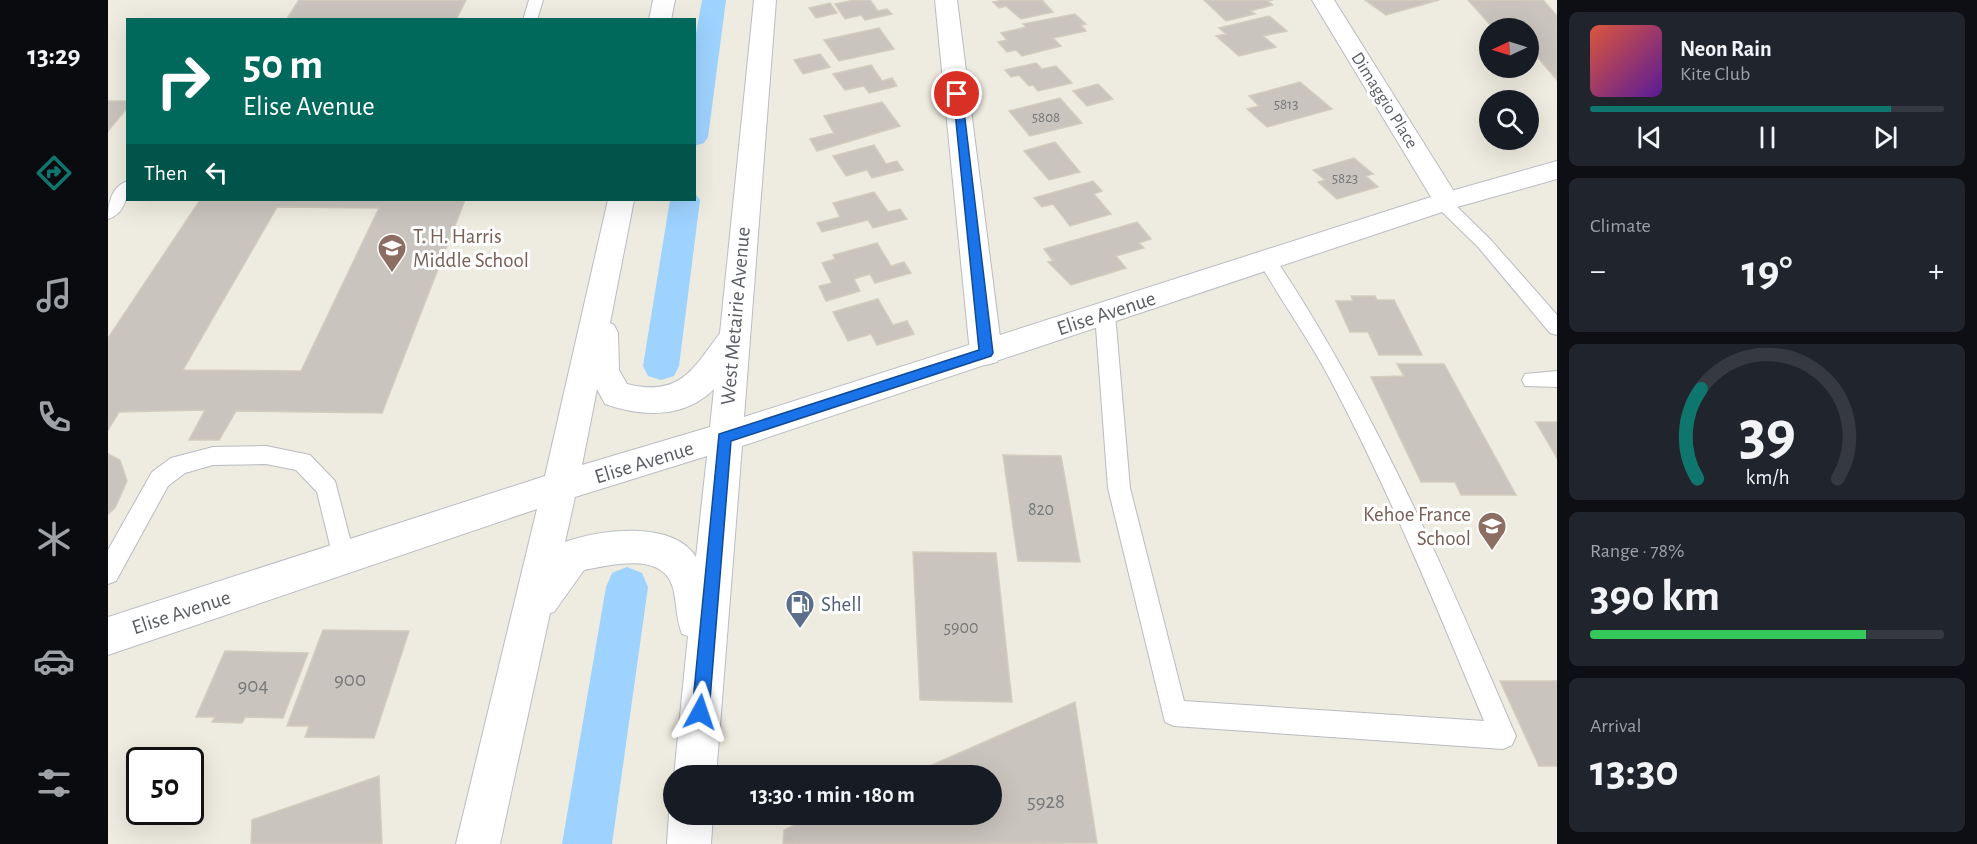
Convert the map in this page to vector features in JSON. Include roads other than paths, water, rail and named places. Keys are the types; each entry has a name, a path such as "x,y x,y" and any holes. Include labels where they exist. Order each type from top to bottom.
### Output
{"street":[{"path":"660,18 664,0"},
{"name":"West Metairie Avenue","path":"695,765 765,0"},
{"path":"946,0 986,353"},
{"name":"Dimaggio Place","path":"1323,0 1444,201"},
{"name":"Elise Avenue","path":"108,636 560,486 724,438 986,353 1444,201 1557,170"},
{"path":"478,844 560,486 621,201"},
{"path":"604,284 603,370 616,395 638,402 671,400 699,386 715,370 734,334"},
{"path":"530,618 554,578 573,556 608,548 644,546 661,551 669,554 689,579 704,670"},
{"path":"688,844 690,825"}],"lane":[{"path":"531,18 536,0"},
{"path":"108,213 126,190"},
{"path":"1444,201 1484,243 1557,328"},
{"path":"1105,314 1119,488 1174,713 1503,736 1397,490 1300,308 1268,260"},
{"path":"1532,380 1557,379"},
{"path":"108,573 160,479 179,465 213,456 266,455 302,462 327,489 343,558"}],"waterway":[{"path":"696,123 714,0"},
{"path":"661,366 685,201"},
{"path":"587,844 627,587"}],"place":[{"name":"T. H. Harris Middle School","path":"392,274"},
{"name":"Kehoe France School","path":"1492,552"},
{"name":"Shell","path":"800,630"}]}
